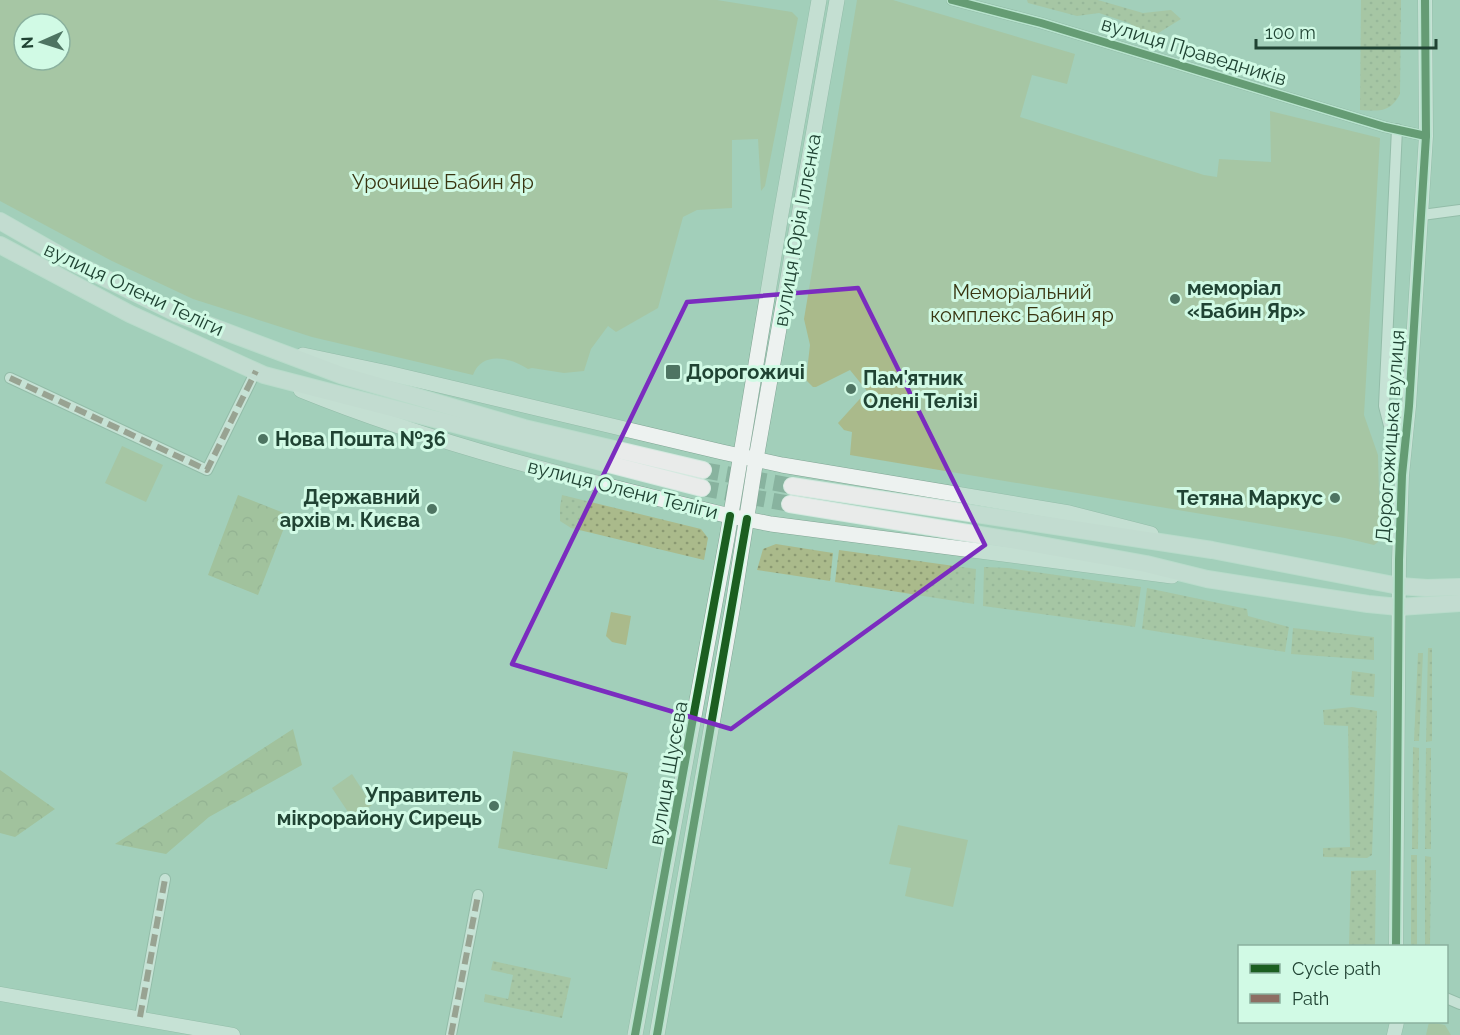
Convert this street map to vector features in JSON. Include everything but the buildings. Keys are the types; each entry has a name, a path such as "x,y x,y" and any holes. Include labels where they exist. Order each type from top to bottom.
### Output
{"main road":[{"name":"вулиця Юрія Іллєнка","path":"730,516 819,0"},
{"name":"вулиця Юрія Іллєнка","path":"747,519 837,0"},
{"name":"вулиця Олени Теліги","path":"0,221 123,288 215,329 341,375 524,428 703,470"},
{"name":"вулиця Олени Теліги","path":"0,245 130,314 260,373 359,414 441,441 730,516 771,524 993,554 1146,574 1207,579 1368,604 1399,607 1460,603"},
{"name":"вулиця Олени Теліги","path":"272,350 388,373 740,456 1069,513 1212,550"},
{"name":"вулиця Олени Теліги","path":"260,373 702,488"},
{"name":"вулиця Олени Теліги","path":"792,486 1212,550 1399,586 1460,587"},
{"name":"вулиця Олени Теліги","path":"790,504 1030,543 1146,564 1207,579"},
{"name":"вулиця Щусєва","path":"635,1035 730,516"},
{"name":"вулиця Щусєва","path":"657,1035 747,519"}],"street":[{"name":"вулиця Праведників","path":"952,0 1053,26 1426,136"},
{"name":"Дорогожицька вулиця","path":"1396,945 1402,476 1409,406 1426,136 1425,0"},
{"name":"Дорогожицька вулиця","path":"1397,129 1384,406 1402,476"},
{"path":"1422,215 1460,210"},
{"path":"10,378 207,470 260,373"},
{"path":"140,1017 165,879"},
{"path":"451,1035 478,895"},
{"path":"0,994 234,1035"}],"highlighted area":[{"path":"858,288 985,545 731,729 512,664 687,302"}],"green space":[{"name":"Урочище Бабин Яр","path":"0,0 717,0 792,12 798,18 765,186 761,191 758,139 732,140 732,208 697,210 683,217 658,308 616,332 608,326 591,349 584,371 564,373 528,369 497,358 483,362 473,375 312,337 193,299 112,261 0,201"},
{"name":"Меморіальний комплекс Бабин яр","path":"857,0 893,0 1075,54 1067,84 1032,75 1020,117 1204,175 1217,177 1219,159 1271,162 1270,111 1380,138 1364,415 1378,455 1380,529 1378,542 1374,545 1345,538 850,455 852,432 844,430 838,423 867,391 850,370 816,387 806,380 810,345 804,319"},
{"path":"1027,0 1098,0 1143,13 1171,10 1181,19 1152,37 1129,23 1099,13 1077,16 1028,3"},
{"path":"1361,0 1401,0 1400,94 1392,105 1383,110 1360,110"},
{"path":"122,446 163,465 146,502 105,483"},
{"path":"238,495 289,515 258,595 208,575"},
{"path":"562,495 701,529 708,538 704,560 571,528 560,521"},
{"path":"776,544 833,553 830,581 757,570 763,549"},
{"path":"839,550 976,569 974,604 835,582"},
{"path":"984,567 1008,568 1141,587 1135,627 983,606"},
{"path":"1147,588 1247,609 1248,616 1289,627 1285,652 1142,629"},
{"path":"611,612 631,616 626,645 612,642 606,636"},
{"path":"1293,628 1374,637 1374,660 1291,654"},
{"path":"1428,648 1432,648 1432,741 1426,742"},
{"path":"1418,653 1423,653 1419,741 1414,741"},
{"path":"1352,671 1375,674 1374,697 1350,695"},
{"path":"1352,707 1377,711 1372,855 1367,858 1323,857 1323,848 1350,847 1348,726 1324,725 1323,710"},
{"path":"293,729 302,765 209,817 166,854 115,844"},
{"path":"1413,747 1419,748 1418,849 1412,849"},
{"path":"1426,748 1431,748 1431,849 1425,849"},
{"path":"513,751 628,773 607,869 498,848"},
{"path":"0,770 55,809 15,837 0,833"},
{"path":"352,774 372,805 352,818 332,788"},
{"path":"898,825 968,840 953,907 905,896 911,868 889,864"},
{"path":"1411,855 1417,855 1417,945 1411,945"},
{"path":"1425,856 1431,857 1430,945 1425,945"},
{"path":"1376,870 1375,945 1349,945 1351,871"},
{"path":"493,961 571,978 562,1018 484,1002 485,994 508,999 513,975 491,970"},
{"path":"1429,1023 1434,1023 1445,1025 1451,1035 1426,1035"}],"tunnel":[{"path":"703,470 792,486"},
{"path":"702,488 790,504"}],"marked path":[{"path":"10,378 207,470 256,371"},
{"path":"140,1017 165,879"},
{"path":"451,1035 478,895"}],"cycle path":[{"path":"952,0 1041,23 1385,127 1426,136"},
{"path":"1396,945 1399,560 1402,475 1409,406 1426,136 1425,0"},
{"path":"635,1035 730,516"},
{"path":"657,1035 747,519"}],"place":[{"name":"меморіал «Бабин Яр»","path":"1175,299"},
{"name":"Дорогожичі","path":"673,372"},
{"name":"Пам'ятник Олені Телізі","path":"851,389"},
{"name":"Нова Пошта №36","path":"263,439"},
{"name":"Тетяна Маркус","path":"1335,498"},
{"name":"Державний архів м. Києва","path":"432,509"},
{"name":"Управитель мікрорайону Сирець","path":"494,806"}]}
